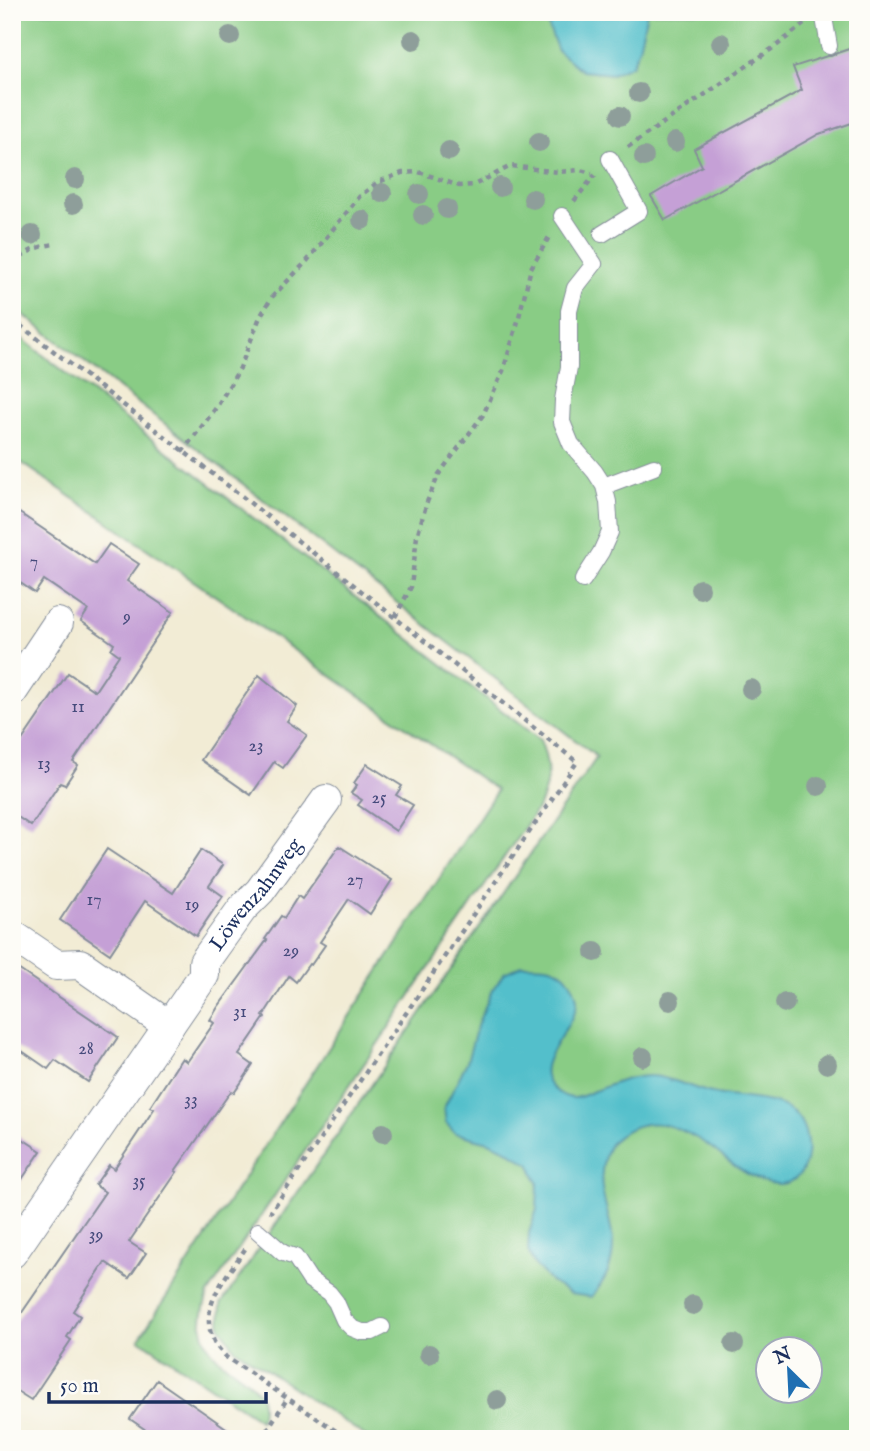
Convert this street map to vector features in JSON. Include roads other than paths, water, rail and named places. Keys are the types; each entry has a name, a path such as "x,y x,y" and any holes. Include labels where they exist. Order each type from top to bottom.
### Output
{"street":[{"path":"12,692 58,623"},
{"name":"Löwenzahnweg","path":"12,1253 204,975 204,962 326,800"},
{"path":"12,935 56,965 80,964 169,1026"}],"lane":[{"path":"823,12 829,46"},
{"path":"602,234 639,211 610,159"},
{"path":"562,216 594,264 575,288 569,311 569,367 562,422 571,444 604,486 610,532 583,580"},
{"path":"604,486 654,467"},
{"path":"258,1231 283,1253 295,1257 310,1280 329,1293 344,1320 352,1328 372,1332 382,1327"}],"water":[{"path":"540,12 647,12 639,48 632,65 612,74 582,71 558,51"},
{"path":"522,965 542,966 560,971 570,982 576,995 575,1011 549,1058 546,1070 547,1080 557,1091 566,1097 576,1098 635,1077 650,1076 712,1093 785,1107 800,1120 805,1131 807,1154 800,1174 792,1181 781,1184 767,1183 740,1170 679,1129 656,1124 634,1127 610,1144 602,1169 602,1191 613,1245 612,1259 604,1279 591,1297 571,1294 551,1282 534,1264 528,1251 529,1233 537,1209 538,1183 530,1165 489,1142 455,1133 446,1123 444,1108 467,1062 478,1023 491,993 504,973"}]}
